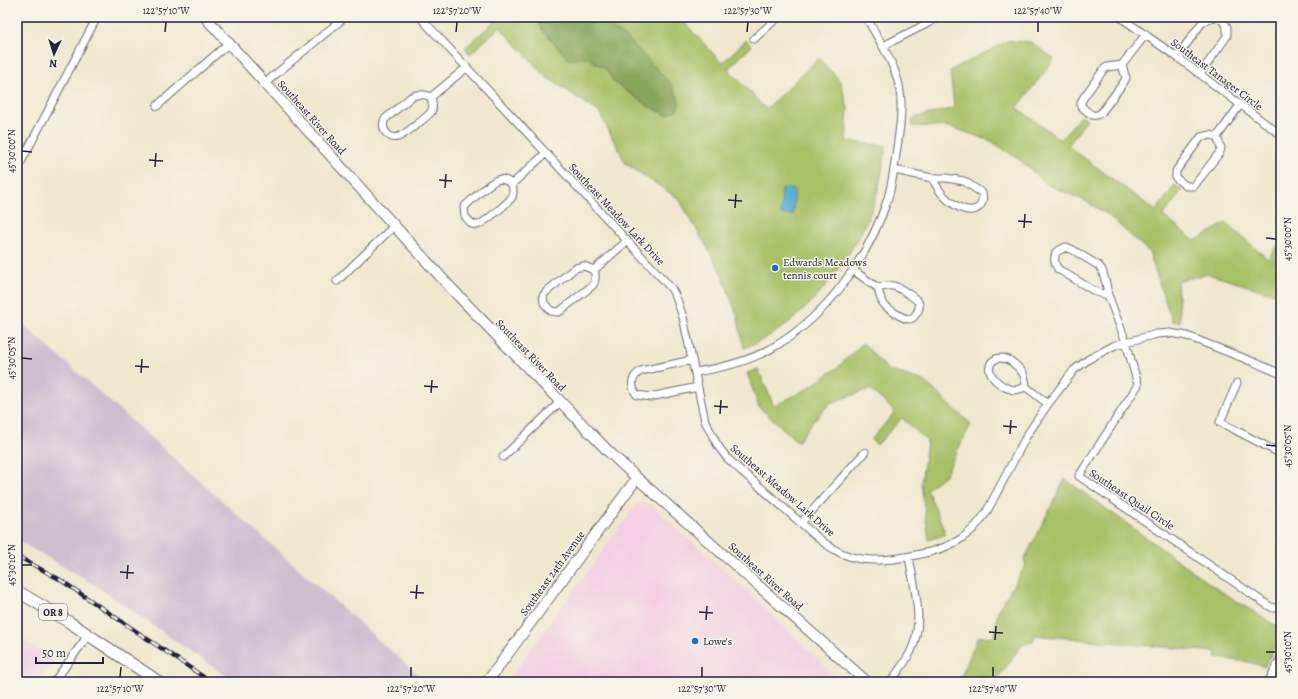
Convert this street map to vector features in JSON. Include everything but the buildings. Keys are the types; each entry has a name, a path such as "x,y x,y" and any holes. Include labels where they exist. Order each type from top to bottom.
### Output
{"main road":[{"name":"Southeast River Road","path":"205,17 449,286 560,402 636,478 867,682"},
{"name":"Southeast 24th Avenue","path":"487,682 636,478"},
{"name":"OR 8","path":"17,591 89,634 159,682"},
{"path":"1270,682 1281,661"}],"street":[{"path":"17,170 97,17"},
{"path":"265,83 345,17"},
{"name":"Southeast Meadow Lark Drive","path":"420,17 671,288 683,316 704,420 718,446 727,458 821,541 847,555 865,559 896,559 935,551 956,543 975,527 986,513 1027,435 1074,370 1089,359 1115,345 1157,334 1170,333 1182,335 1281,374"},
{"path":"754,39 778,17"},
{"path":"694,372 730,366 750,358 771,348 804,325 819,312 832,297 870,242 888,200 899,136 901,103 900,90 896,76 883,46 866,17"},
{"path":"883,46 940,17"},
{"name":"Southeast Tanager Circle","path":"1120,17 1146,34 1281,136"},
{"path":"1177,57 1206,19 1211,17 1220,19 1227,27 1227,36 1200,74"},
{"path":"1122,65 1126,78 1124,82 1101,113 1097,116 1093,116 1081,106 1081,102 1084,97 1104,69 1107,67 1122,65 1146,34"},
{"path":"157,106 229,43"},
{"path":"431,97 466,68"},
{"path":"415,94 431,97 433,104 430,112 404,135 395,138 390,137 384,129 383,122 385,119 415,94"},
{"path":"1217,137 1240,105"},
{"path":"1211,135 1217,137 1221,148 1220,152 1194,186 1186,186 1176,178 1176,171 1201,137 1211,135"},
{"path":"512,184 546,153"},
{"path":"894,170 932,178 946,178 964,181 982,193 984,199 977,209 970,211 962,208 945,197 932,178"},
{"path":"506,180 512,184 513,190 511,198 482,224 474,225 464,216 464,208 466,205 493,182 506,180"},
{"path":"337,282 394,226"},
{"path":"594,270 626,240"},
{"path":"1108,296 1096,292 1058,269 1054,258 1056,252 1066,247 1099,266 1102,270 1106,283 1108,296 1126,342"},
{"path":"584,266 594,270 596,277 593,285 562,310 555,312 551,311 544,303 544,296 546,292 575,268 584,266"},
{"path":"852,270 878,288 880,297 884,304 903,318 910,319 914,317 920,305 916,299 897,286 888,285 878,288"},
{"name":"Southeast Quail Circle","path":"1126,342 1138,385 1079,476 1269,606 1273,608 1281,607"},
{"path":"1026,388 1025,377 1022,370 1009,360 997,358 992,362 989,369 993,379 1006,388 1014,390 1026,388 1048,404"},
{"path":"692,360 641,371 635,374 632,380 632,385 637,395 650,397 698,387"},
{"path":"1237,383 1220,422 1281,454"},
{"path":"503,456 560,402"},
{"path":"802,523 865,452"},
{"path":"891,682 910,652 915,641 918,620 909,557"},
{"path":"54,682 89,634"}],"shaded area":[{"path":"17,319 426,682 235,682 93,584 17,540"},
{"path":"637,504 650,504 755,598 841,682 507,682"},
{"path":"17,637 55,660 38,682 17,682"}],"green space":[{"path":"492,17 535,17 544,32 569,60 586,57 606,69 614,82 597,17 679,17 722,63 746,40 752,46 728,69 766,109 819,58 840,81 848,108 846,141 886,146 882,171 874,203 868,218 851,250 823,289 788,324 760,341 744,348 737,315 721,272 679,199 626,164 599,112 545,76 500,27 470,54 465,48 495,21"},
{"path":"535,17 597,17 628,39 671,84 680,102 676,111 667,115 648,106 614,82 606,69 586,57 569,60 544,32"},
{"path":"1008,41 1031,42 1054,59 1017,108 1061,140 1081,115 1087,119 1068,146 1156,211 1175,185 1182,190 1163,216 1195,241 1226,223 1268,259 1281,241 1281,255 1274,264 1281,269 1281,296 1208,274 1177,281 1180,322 1172,321 1149,252 1108,215 1084,200 1048,185 1020,160 991,141 951,127 912,126 913,118 954,108 950,71"},
{"path":"863,343 888,370 924,381 971,424 945,475 927,489 946,534 929,540 921,484 927,441 902,418 877,445 871,440 895,412 870,389 830,403 811,424 798,442 759,407 747,373 758,369 774,406 807,389 837,368"},
{"path":"1065,479 1216,588 1281,629 1281,634 1265,667 1249,662 1216,658 1216,652 1035,635 1033,641 1021,646 995,682 959,682 978,637 994,636 998,610 1026,565 1024,560"}],"water":[{"path":"782,189 794,190 793,215 781,214"}],"railway":[{"path":"17,556 59,579 211,682"}],"place":[{"name":"Edwards Meadows tennis court","path":"775,268"},
{"name":"Lowe's","path":"695,641"}]}
